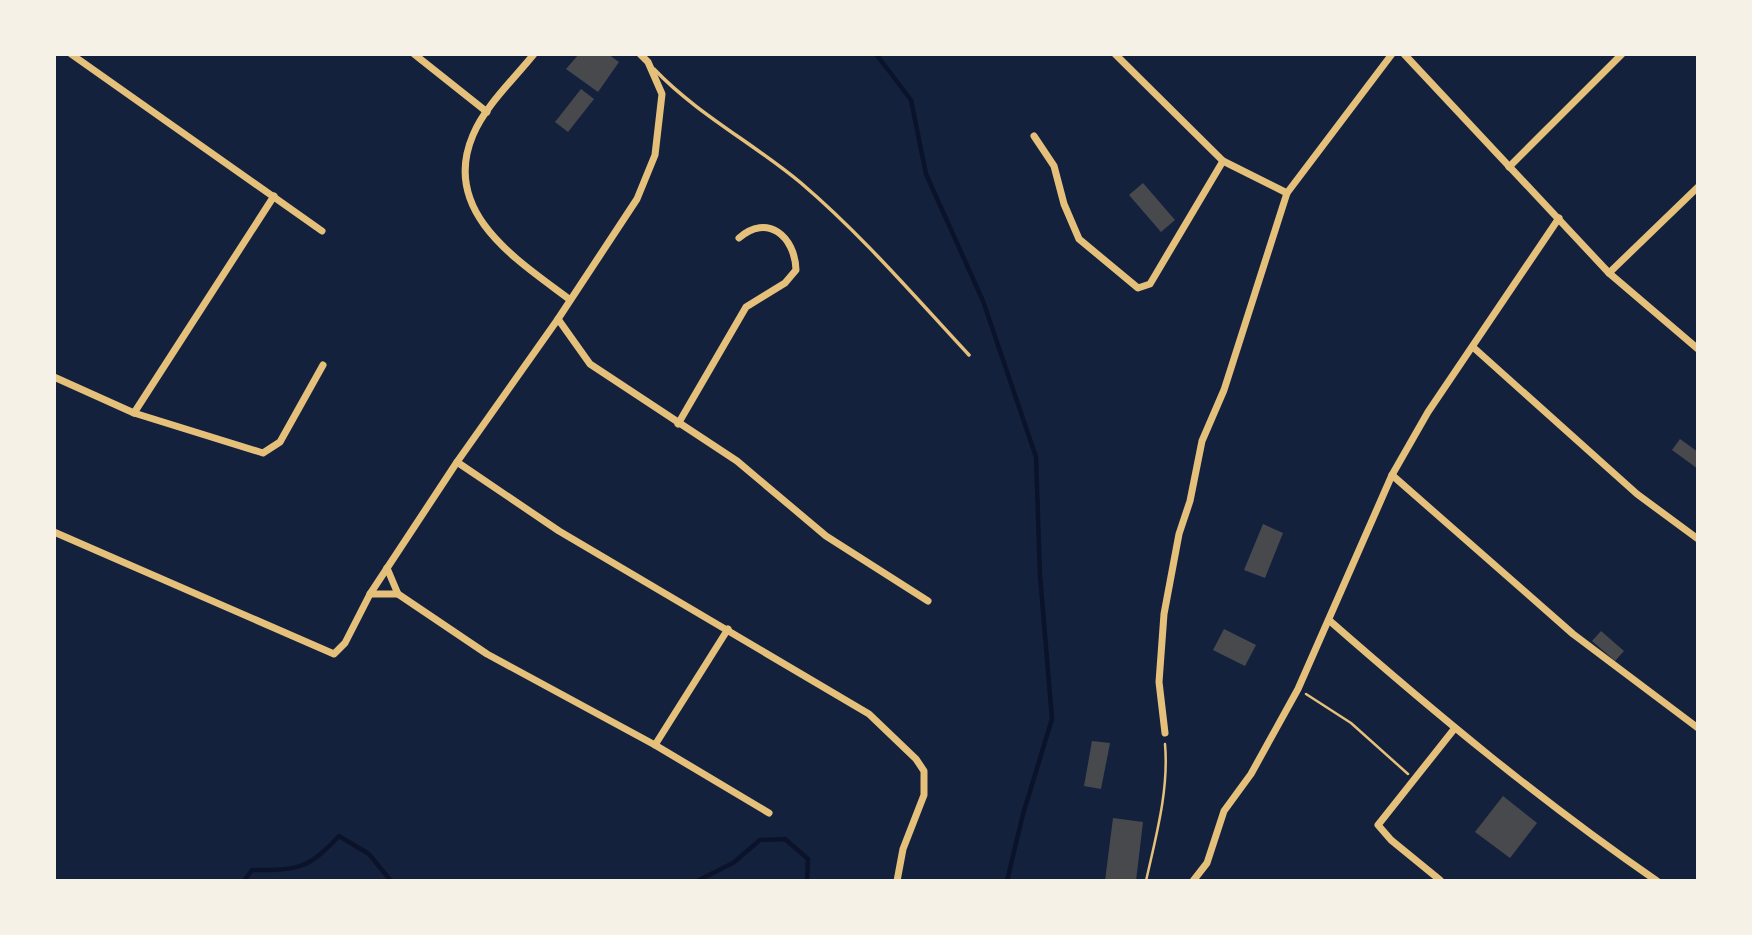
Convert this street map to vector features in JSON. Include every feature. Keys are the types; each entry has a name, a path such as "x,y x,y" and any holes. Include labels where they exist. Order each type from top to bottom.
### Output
{"street":[{"path":"71,54 322,231"},
{"path":"414,54 487,112"},
{"path":"534,54 487,112 473,135 465,166 470,201 487,232 569,299"},
{"path":"54,533 328,654 334,654 345,643 370,594 457,461 558,319 637,199 654,155 662,94 648,62 640,54"},
{"path":"1115,54 1223,160 1286,194"},
{"path":"1165,733 1159,682 1164,614 1179,534 1190,501 1202,441 1224,390 1286,194 1392,54"},
{"path":"1509,167 1622,54"},
{"path":"1409,56 1609,273 1698,349"},
{"path":"1034,136 1054,166 1064,204 1079,239 1139,288 1150,284 1223,160"},
{"path":"1609,273 1698,187"},
{"path":"134,413 274,196"},
{"path":"1193,881 1207,863 1224,811 1251,774 1298,690 1392,475 1428,412 1474,348 1559,218"},
{"path":"678,424 746,307 785,283 796,270 796,255 789,241 770,227 751,228 739,238"},
{"path":"558,319 590,364 737,461 826,536 928,601"},
{"path":"1474,348 1637,494 1698,539"},
{"path":"54,377 134,413 263,453 280,442 323,365"},
{"path":"457,461 559,531 869,714 916,759 924,771 924,795 903,849 897,881"},
{"path":"1392,475 1573,634 1698,728"},
{"path":"387,568 398,594 487,654 655,745 769,813"},
{"path":"370,594 398,594"},
{"path":"1330,621 1455,727 1591,835 1657,881"},
{"path":"655,745 728,629"},
{"path":"1440,880 1377,825 1455,727"}],"lane":[{"path":"648,62 680,96 802,184 878,258 969,355"}],"path":[{"path":"1298,690 1351,723 1413,778"},
{"path":"1146,881 1160,818 1167,767 1165,733"}],"building":[{"path":"579,54 608,54 619,62 598,92 566,69"},
{"path":"581,89 594,99 568,132 555,122"},
{"path":"1143,183 1175,220 1161,232 1129,195"},
{"path":"1680,439 1698,452 1698,469 1672,450"},
{"path":"1263,524 1283,533 1265,578 1244,570"},
{"path":"1224,629 1256,645 1245,666 1213,650"},
{"path":"1601,631 1624,651 1615,661 1592,641"},
{"path":"1092,741 1110,743 1101,789 1084,786"},
{"path":"1503,796 1537,823 1510,858 1475,832"},
{"path":"1113,818 1143,822 1136,881 1105,881"}],"waterway":[{"path":"876,54 911,100 926,174 983,301 1036,457 1040,575 1052,719 1023,814 1007,881"},
{"path":"244,881 252,870 291,868 310,862 339,836 369,854 391,881"},
{"path":"697,881 733,863 760,840 785,839 808,859 807,881"}]}
